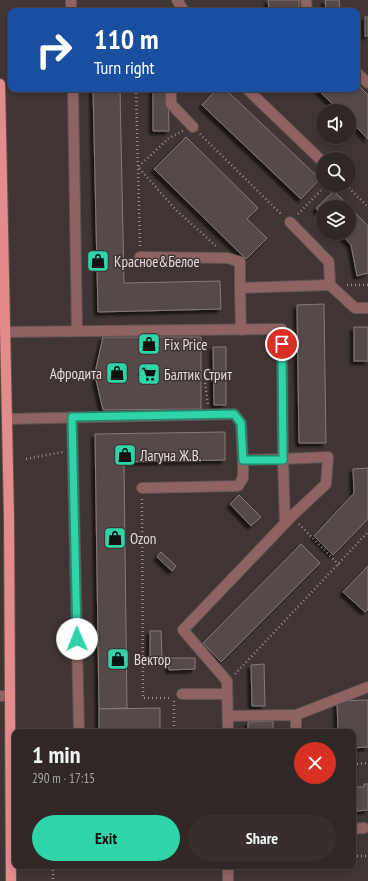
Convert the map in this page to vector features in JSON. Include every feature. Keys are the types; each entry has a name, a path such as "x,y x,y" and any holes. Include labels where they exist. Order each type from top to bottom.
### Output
{"main road":[{"path":"0,84 7,419 4,519 5,696 12,743"},
{"path":"11,881 12,816"}],"lane":[{"path":"360,76 368,83"},
{"path":"72,92 77,331"},
{"path":"171,92 171,104 193,127"},
{"path":"250,92 316,155"},
{"path":"290,222 328,262 330,285"},
{"path":"140,257 228,258 240,262 241,330"},
{"path":"240,288 330,285 356,308 368,308"},
{"path":"5,332 282,329 283,460 288,520"},
{"path":"7,419 234,414 241,423 243,478 238,486 142,488"},
{"path":"72,417 79,729"},
{"path":"228,729 227,681 183,630 288,520 326,484 328,457 283,460 243,460"},
{"path":"228,716 296,715 368,687"},
{"path":"182,694 228,694"},
{"path":"296,715 296,729"},
{"path":"356,829 364,828"},
{"path":"228,869 228,881"}],"path":[{"path":"136,92 140,257"},
{"path":"138,166 169,138 193,127 290,222 319,192"},
{"path":"138,166 177,211 228,258"},
{"path":"353,192 368,207"},
{"path":"205,383 209,415"},
{"path":"26,459 73,450"},
{"path":"142,488 143,698 174,698 174,729"},
{"path":"288,520 339,565"},
{"path":"227,681 339,565 368,532"},
{"path":"356,764 368,763"},
{"path":"356,856 368,856"},
{"path":"53,869 53,881"}],"building":[{"path":"268,0 299,0 299,8 269,8"},
{"path":"325,0 339,0 340,8 326,8"},
{"path":"365,17 368,17 368,36 365,36"},
{"path":"360,87 368,95 368,139 356,127 356,104 333,104 320,92 360,92"},
{"path":"93,92 120,92 124,283 220,281 221,309 98,312"},
{"path":"153,92 168,92 169,131 153,131"},
{"path":"214,92 228,92 316,175 316,183 301,199 202,105"},
{"path":"186,137 258,208 247,219 267,238 246,259 154,169"},
{"path":"333,192 335,192 343,200 324,200"},
{"path":"356,214 368,226 368,273 357,276 351,245 346,240 356,240"},
{"path":"324,304 326,443 299,443 297,305"},
{"path":"354,327 368,327 368,361 354,361"},
{"name":"Балтик Стрит","path":"103,337 201,337 201,409 103,410 96,380 96,368"},
{"path":"213,347 226,347 226,405 214,405"},
{"path":"225,432 225,460 124,462 127,708 99,709 95,434"},
{"path":"368,468 368,519 333,555 314,536 354,493 353,469"},
{"path":"239,495 261,517 251,526 230,504"},
{"path":"301,544 320,563 221,662 203,643"},
{"path":"161,552 176,566 172,571 157,557"},
{"path":"368,566 368,609 365,612 343,592"},
{"path":"150,631 161,631 162,657 150,657"},
{"path":"169,658 195,658 195,669 169,670"},
{"path":"264,664 265,706 252,706 251,665"},
{"path":"368,700 368,747 356,748 356,729 338,729 337,701"},
{"path":"160,708 160,729 99,729 99,709"},
{"path":"273,721 273,729 248,729 248,722"},
{"path":"364,784 368,784 368,810 357,811 356,787 364,787"}],"place":[{"name":"Красное&Белое","path":"98,261"},
{"name":"Fix Price","path":"149,344"},
{"name":"Афродита","path":"117,373"},
{"name":"Балтик Стрит","path":"149,374"},
{"name":"Лагуна Ж.В.","path":"125,455"},
{"name":"Ozon","path":"115,538"},
{"name":"Вектор","path":"118,659"}],"route":[{"path":"77,639 72,417 234,414 241,423 243,460 283,460 282,344"}]}
